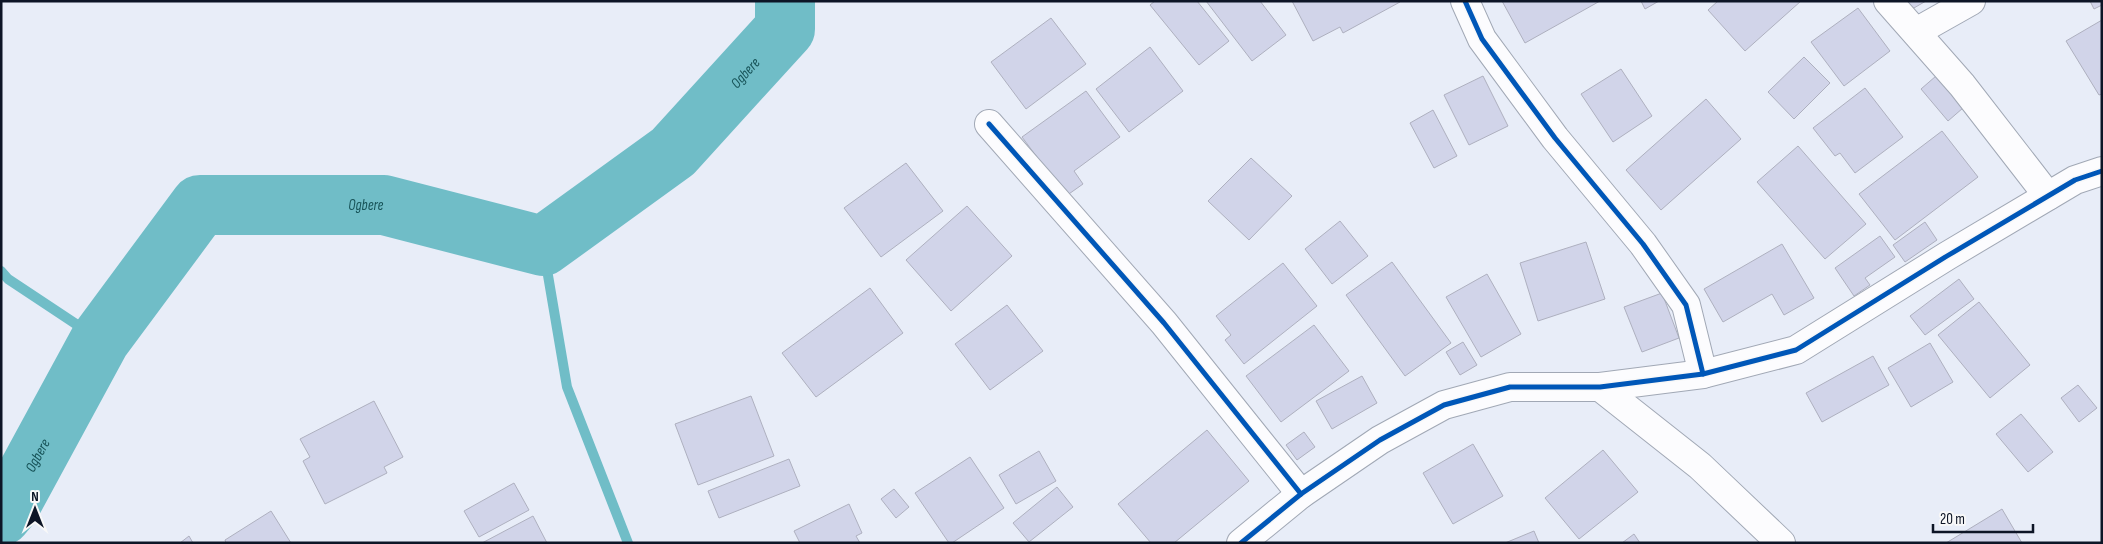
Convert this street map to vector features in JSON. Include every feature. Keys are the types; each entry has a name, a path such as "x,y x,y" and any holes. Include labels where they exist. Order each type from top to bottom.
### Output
{"street":[{"path":"1465,1 1482,39 1555,138 1643,244 1686,305 1703,374"},
{"path":"1888,1 1962,85 2048,196"},
{"path":"1916,32 1971,1"},
{"path":"989,124 1164,323 1301,494"},
{"path":"1241,543 1301,494 1380,440 1444,405 1510,387 1600,387 1703,374 1796,350 1947,256 2075,180 2102,171"},
{"path":"1600,387 1700,466 1781,543"}],"building":[{"path":"1155,1 1197,1 1229,41 1199,65 1150,5"},
{"path":"1206,1 1260,1 1286,35 1252,61"},
{"path":"1292,1 1400,2 1343,33 1340,27 1313,41"},
{"path":"1502,1 1600,1 1525,43"},
{"path":"1641,1 1659,1 1645,9"},
{"path":"1718,1 1801,1 1745,51 1708,10"},
{"path":"1901,1 1926,1 1907,12"},
{"path":"2090,1 2102,1 2102,5 2094,9"},
{"path":"1858,8 1890,51 1844,86 1811,42"},
{"path":"1051,18 1086,64 1026,109 991,62"},
{"path":"2102,20 2102,94 2099,95 2066,41"},
{"path":"1150,47 1183,91 1129,132 1096,89"},
{"path":"1804,57 1830,83 1794,119 1768,92"},
{"path":"1621,69 1652,116 1613,142 1581,94"},
{"path":"1483,76 1508,126 1469,145 1444,95"},
{"path":"1936,76 1963,108 1948,121 1921,89"},
{"path":"1865,88 1903,137 1855,173 1840,153 1835,156 1813,128"},
{"path":"1086,91 1120,137 1074,171 1083,184 1066,196 1022,137"},
{"path":"1706,99 1741,139 1661,210 1626,170"},
{"path":"1433,110 1457,156 1434,168 1410,123"},
{"path":"1942,131 1978,177 1895,240 1859,194"},
{"path":"1798,146 1866,224 1825,259 1757,182"},
{"path":"1251,158 1292,196 1249,240 1208,201"},
{"path":"906,163 943,211 881,257 844,208"},
{"path":"967,206 1012,256 951,311 906,260"},
{"path":"1340,221 1368,256 1332,284 1305,249"},
{"path":"1925,222 1937,240 1905,262 1893,245"},
{"path":"1880,236 1895,257 1865,278 1870,285 1854,296 1835,268"},
{"path":"1586,242 1605,299 1538,321 1520,263"},
{"path":"1782,244 1814,298 1784,315 1772,294 1723,322 1704,289"},
{"path":"1392,262 1451,343 1405,376 1346,295"},
{"path":"1283,263 1317,306 1244,364 1225,340 1231,335 1216,316"},
{"path":"1487,274 1521,334 1481,357 1446,297"},
{"path":"1959,279 1974,299 1925,335 1910,316"},
{"path":"870,288 903,333 816,397 782,353"},
{"path":"1662,293 1679,338 1642,352 1624,307"},
{"path":"1979,302 2030,365 1990,398 1938,335"},
{"path":"1007,305 1043,351 990,390 955,344"},
{"path":"1314,325 1349,371 1281,422 1246,376"},
{"path":"1463,342 1477,365 1460,375 1446,352"},
{"path":"1930,343 1953,382 1911,407 1888,368"},
{"path":"1873,356 1889,385 1822,422 1806,393"},
{"path":"1362,376 1377,403 1332,429 1316,401"},
{"path":"2078,385 2097,408 2079,422 2061,398"},
{"path":"751,396 774,456 698,485 675,424"},
{"path":"374,401 403,457 384,467 387,473 325,504 303,461 310,457 300,439"},
{"path":"2021,414 2053,452 2028,472 1996,434"},
{"path":"1207,430 1249,481 1174,543 1151,543 1118,504"},
{"path":"1304,432 1315,447 1297,460 1286,445"},
{"path":"1473,444 1503,496 1453,524 1423,473"},
{"path":"1603,450 1638,492 1579,539 1545,498"},
{"path":"1039,451 1056,481 1016,504 999,475"},
{"path":"970,457 1004,508 952,543 949,543 915,493"},
{"path":"789,459 800,486 719,518 708,491"},
{"path":"514,483 529,510 479,537 464,511"},
{"path":"1057,487 1073,507 1029,542 1013,523"},
{"path":"894,489 909,507 896,518 881,499"},
{"path":"849,504 862,533 856,536 860,543 800,543 794,531"},
{"path":"2002,509 2022,543 1946,543"},
{"path":"271,511 291,543 226,543 225,540"},
{"path":"533,516 547,543 482,543"},
{"path":"1534,531 1539,543 1505,543"},
{"path":"1634,534 1640,543 1622,543"},
{"path":"189,536 193,543 180,543"}],"waterway":[{"name":"Ogbere","path":"1,516 11,504 100,340 200,205 384,205 543,246 673,152 785,29 785,1"},
{"path":"543,246 567,387 628,543"},
{"path":"1,271 8,279 100,340"}],"cycle path":[{"path":"1465,1 1482,39 1555,138 1643,244 1686,305 1703,374"},
{"path":"989,124 1164,323 1301,494"},
{"path":"1241,543 1301,494 1380,440 1444,405 1510,387 1600,387 1703,374 1796,350 1947,256 2075,180 2102,171"}]}
